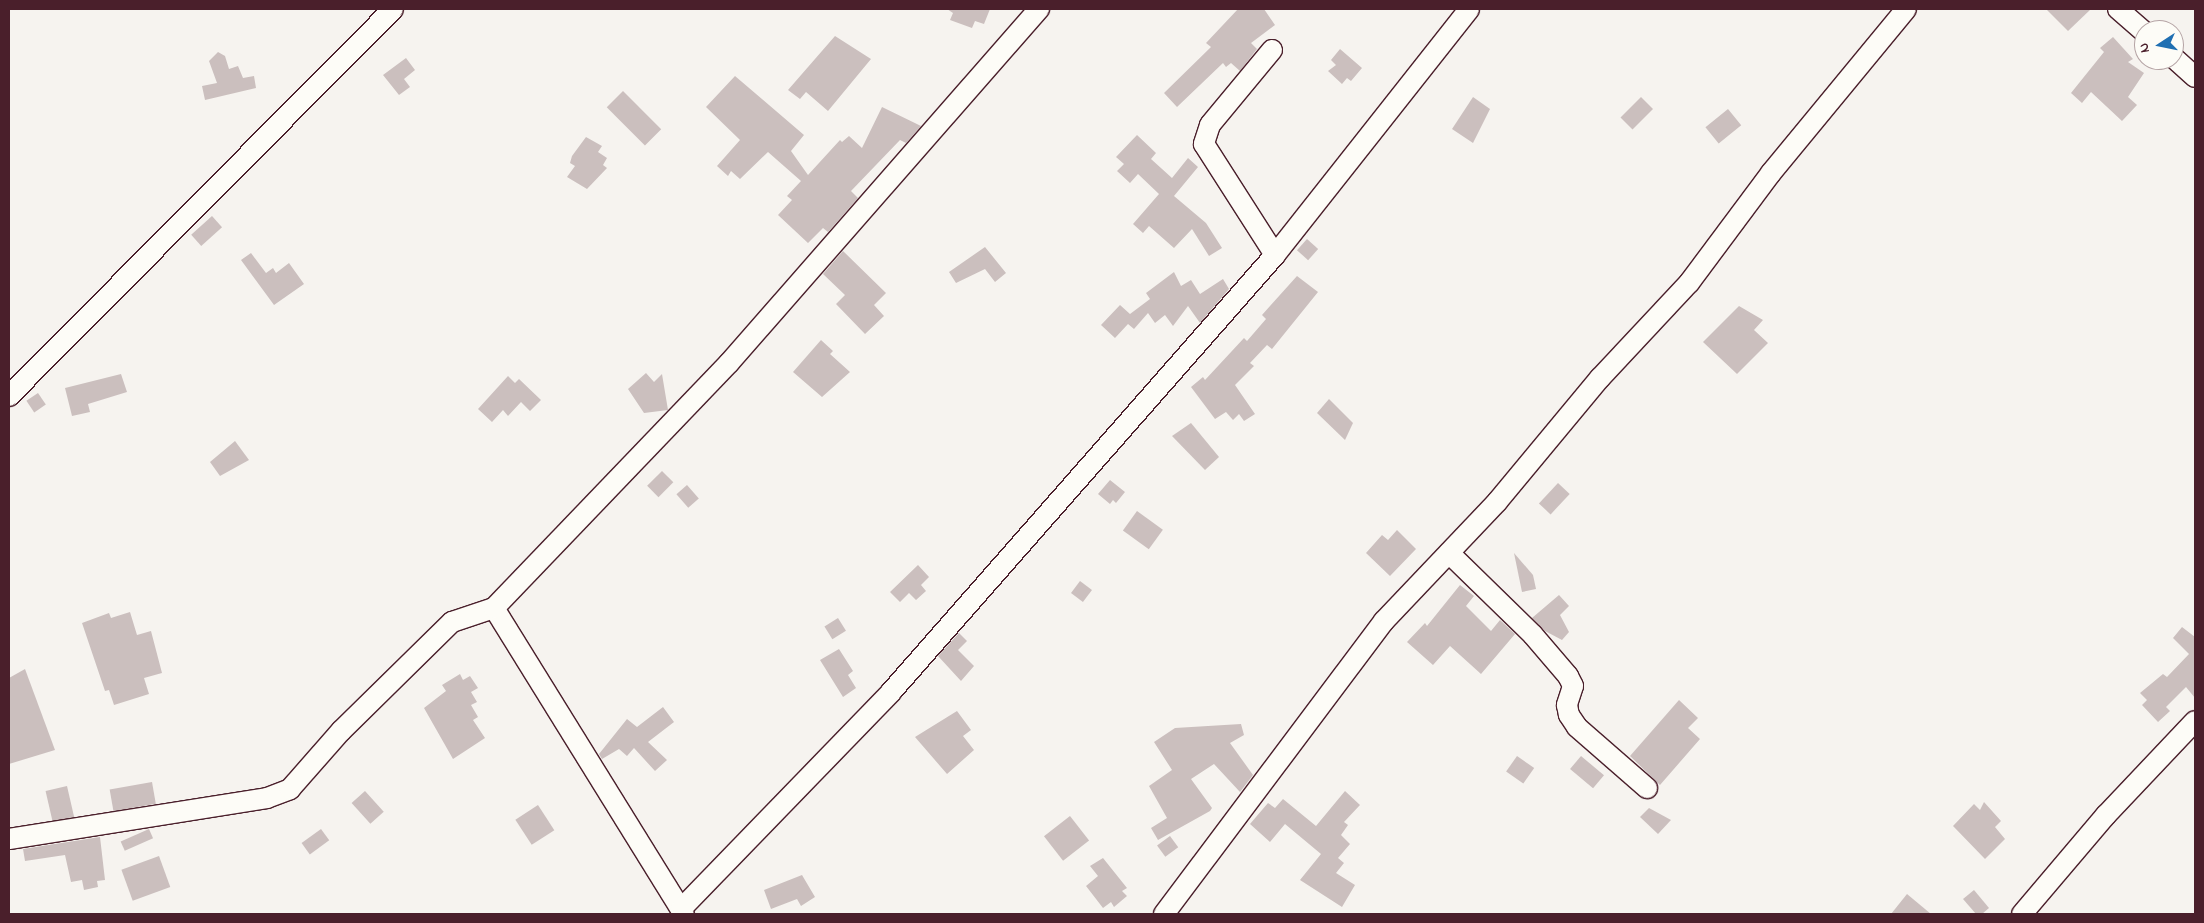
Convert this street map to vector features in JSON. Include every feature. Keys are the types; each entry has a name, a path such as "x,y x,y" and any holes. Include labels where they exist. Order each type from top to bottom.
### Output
{"street":[{"path":"9,396 393,9"},
{"path":"9,839 267,798 290,789 341,731 452,622 494,608 729,363 1039,9"},
{"path":"494,608 683,912 891,692 1275,255 1469,9"},
{"path":"1164,914 1384,621 1497,502 1600,378 1689,283 1772,173 1906,9"},
{"path":"2118,9 2134,23"},
{"path":"1272,50 1210,125 1204,144 1275,255"},
{"path":"2184,67 2195,77"},
{"path":"1448,553 1533,635 1568,676 1572,686 1568,710 1577,727 1647,788"},
{"path":"2022,914 2106,815 2195,721"}],"building":[{"path":"947,9 990,9 984,24 975,21 972,28 950,20 953,13"},
{"path":"1238,9 1264,9 1275,25 1251,43 1257,49 1240,71 1231,63 1226,67 1223,63 1177,107 1164,93 1211,47 1206,43"},
{"path":"2046,9 2091,9 2068,31"},
{"path":"835,36 871,59 828,111 806,92 800,99 788,90"},
{"path":"2113,37 2133,59 2128,62 2134,66 2134,70 2140,70 2144,73 2128,97 2137,105 2122,121 2091,92 2082,103 2071,93 2104,52 2100,48"},
{"path":"1340,49 1362,68 1351,81 1347,78 1342,84 1328,71 1336,65 1331,60"},
{"path":"218,52 225,56 229,69 238,66 243,78 254,76 256,88 205,100 202,86 217,83 209,61"},
{"path":"406,58 415,70 404,79 410,87 399,95 383,75"},
{"path":"735,76 804,135 791,151 808,175 840,140 842,142 849,136 862,148 882,107 921,126 906,143 900,140 851,191 858,198 828,232 823,228 808,243 778,215 792,200 787,196 801,181 768,152 740,179 731,171 728,176 717,166 740,140 706,107"},
{"path":"623,91 661,129 645,145 607,107"},
{"path":"1473,97 1490,109 1473,143 1452,129"},
{"path":"1641,97 1653,109 1633,130 1620,118"},
{"path":"1728,109 1741,125 1719,144 1705,127"},
{"path":"1137,135 1156,153 1151,159 1172,178 1188,158 1198,167 1174,196 1206,223 1222,248 1209,256 1192,229 1174,248 1149,226 1143,233 1133,224 1159,194 1138,174 1130,183 1117,171 1124,164 1116,157"},
{"path":"586,137 602,146 598,152 607,158 603,165 607,168 587,189 567,177 575,166 570,163 572,156"},
{"path":"212,216 222,227 201,246 191,235"},
{"path":"1307,239 1318,249 1308,260 1297,250"},
{"path":"985,247 1006,273 995,282 985,269 956,283 949,272"},
{"path":"843,251 886,293 874,305 884,316 865,334 836,304 845,295 823,274"},
{"path":"251,253 266,273 273,268 276,273 289,263 304,284 274,305 241,260"},
{"path":"1174,272 1181,286 1191,280 1200,294 1223,279 1229,289 1200,323 1188,306 1173,326 1165,315 1155,323 1148,313 1134,329 1128,324 1115,338 1101,325 1120,305 1130,314 1150,299 1146,293"},
{"path":"1297,276 1318,292 1272,349 1267,345 1250,363 1254,366 1235,385 1255,414 1244,421 1239,414 1233,420 1226,412 1215,419 1191,387 1203,377 1205,380 1244,338 1247,341 1266,319 1262,315"},
{"path":"1739,306 1763,320 1754,330 1768,343 1737,374 1703,342"},
{"path":"821,340 833,351 830,354 850,372 822,397 793,372"},
{"path":"646,373 654,382 662,374 668,410 644,413 628,389"},
{"path":"121,374 127,392 88,404 90,412 72,416 65,388"},
{"path":"508,376 515,383 519,379 541,400 530,411 521,402 508,416 503,410 492,422 478,409"},
{"path":"38,393 46,405 34,412 26,401"},
{"path":"1329,399 1353,423 1345,440 1317,413"},
{"path":"1191,423 1219,457 1205,470 1172,436"},
{"path":"235,441 249,460 220,476 210,462"},
{"path":"662,471 673,482 658,497 647,486"},
{"path":"1110,480 1125,492 1116,503 1113,500 1110,504 1098,494"},
{"path":"1558,483 1570,494 1551,514 1539,503"},
{"path":"687,485 699,499 688,508 676,494"},
{"path":"1137,511 1163,530 1149,549 1123,530"},
{"path":"1397,530 1416,549 1390,576 1366,553 1382,535 1388,540"},
{"path":"1514,553 1533,575 1536,589 1522,592"},
{"path":"918,565 929,577 921,585 926,591 916,600 909,593 900,602 890,592"},
{"path":"1080,581 1092,590 1083,602 1071,593"},
{"path":"1460,585 1474,596 1466,606 1491,631 1500,620 1515,634 1481,674 1450,646 1433,665 1407,642 1425,623 1427,626"},
{"path":"1559,595 1569,606 1560,615 1569,632 1562,640 1545,631 1532,618"},
{"path":"130,612 137,635 151,631 162,673 144,678 149,694 114,705 109,690 105,691 82,623 109,613 111,618"},
{"path":"838,618 846,631 832,639 824,626"},
{"path":"2182,627 2195,637 2195,698 2186,687 2166,707 2170,711 2158,722 2142,705 2147,700 2140,693 2163,674 2167,677 2189,654 2173,638"},
{"path":"959,633 967,641 958,650 974,666 961,681 938,656"},
{"path":"839,649 853,671 848,675 856,688 843,697 820,660"},
{"path":"25,669 55,750 9,764 9,678"},
{"path":"460,674 463,680 470,676 478,688 471,692 477,702 471,705 478,717 473,720 485,738 453,759 424,708 446,691 442,685"},
{"path":"1679,700 1698,718 1688,728 1700,739 1660,785 1630,756"},
{"path":"663,707 674,722 648,742 667,760 655,771 634,748 627,756 619,749 602,759 599,754 627,719 637,727"},
{"path":"957,711 971,730 963,736 974,750 947,774 915,737"},
{"path":"1241,724 1244,735 1230,743 1253,775 1240,792 1214,764 1191,779 1212,808 1210,811 1158,840 1151,828 1167,818 1149,786 1172,770 1154,742 1175,728"},
{"path":"1517,756 1534,768 1523,784 1506,772"},
{"path":"1581,756 1604,775 1593,788 1570,769"},
{"path":"152,782 156,804 113,811 110,789"},
{"path":"67,786 74,817 53,822 46,791"},
{"path":"365,791 384,812 370,824 352,803"},
{"path":"1345,791 1360,805 1344,822 1348,825 1341,835 1350,844 1338,858 1344,863 1336,873 1355,885 1342,907 1300,880 1321,854 1285,824 1270,842 1250,824 1268,803 1275,808 1283,799 1316,826"},
{"path":"1984,802 2001,821 1995,827 2005,839 1985,859 1953,826 1974,804 1980,810"},
{"path":"538,805 554,830 532,845 515,820"},
{"path":"1649,808 1671,820 1658,834 1640,817"},
{"path":"1070,816 1089,840 1063,861 1044,836"},
{"path":"149,829 153,838 125,851 121,842"},
{"path":"321,829 329,840 310,854 302,843"},
{"path":"1170,836 1178,847 1165,857 1157,845"},
{"path":"100,837 105,880 97,881 98,887 84,890 82,880 71,882 65,855 25,861 23,849"},
{"path":"159,856 170,887 133,901 121,870"},
{"path":"1103,858 1127,888 1122,891 1127,896 1114,907 1111,902 1103,908 1086,886 1098,876 1090,866"},
{"path":"802,875 815,897 801,906 797,899 771,909 764,890"},
{"path":"1974,890 1989,908 1982,914 1976,914 1963,899"},
{"path":"1907,894 1931,914 1891,914"}]}
